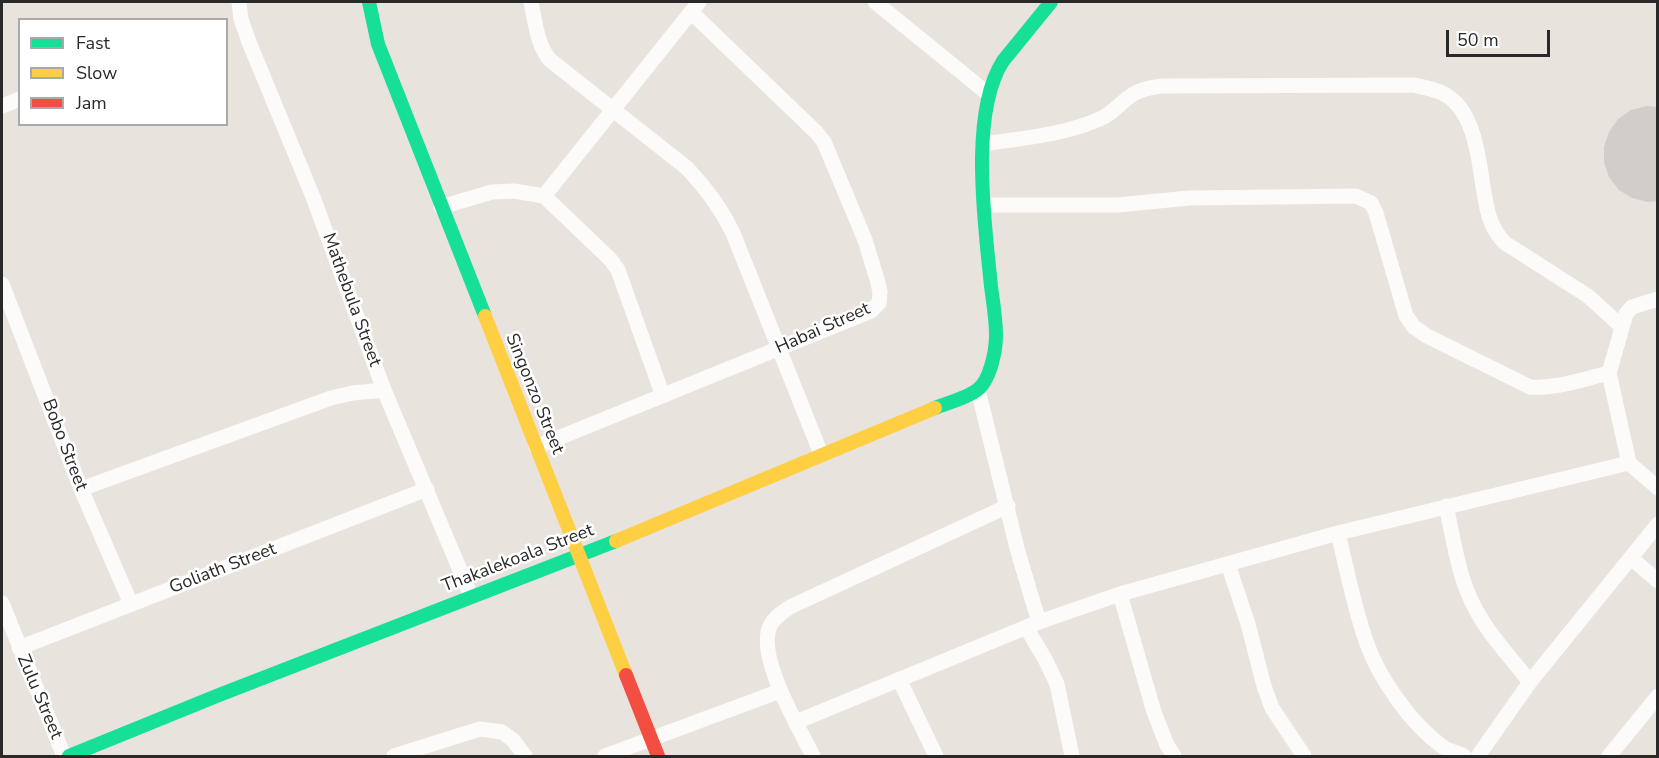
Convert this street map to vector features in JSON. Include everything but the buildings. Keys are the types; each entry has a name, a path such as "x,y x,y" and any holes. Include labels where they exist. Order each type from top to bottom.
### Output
{"street":[{"name":"Mathebula Street","path":"239,2 234,22 313,197 384,390 471,596"},
{"name":"Singonzo Street","path":"359,2 370,33 378,44"},
{"name":"Singonzo Street","path":"369,2 378,44 658,756"},
{"path":"531,2 544,54 687,168 722,210 821,454"},
{"path":"875,2 987,93"},
{"path":"1051,2 996,71 987,93 983,144 985,205 996,335 990,373 978,390 1008,506 1033,625 1057,684 1072,756"},
{"path":"544,196 695,7"},
{"name":"Habai Street","path":"536,447 871,311 879,303 880,292 865,240 824,142 695,7"},
{"path":"983,144 1050,134 1077,127 1104,117 1131,95 1146,88 1163,86 1413,85 1432,88 1446,94 1460,106 1470,124 1488,212 1496,235 1588,296 1622,327"},
{"path":"2,106 18,100"},
{"path":"441,207 492,192 514,191 544,196 610,259 618,270 663,396"},
{"path":"985,205 1118,205 1189,198 1356,196 1371,203 1376,213 1406,316 1414,327 1427,336 1530,387 1543,388 1609,373"},
{"name":"Bobo Street","path":"2,284 81,489 131,604"},
{"path":"1658,299 1632,307 1626,314 1609,373 1629,463 1658,488"},
{"path":"81,489 331,398 384,390"},
{"name":"Thakalekoala Street","path":"67,756 471,596 579,556 978,390"},
{"path":"796,722 1033,625 1120,594 1338,532 1629,463"},
{"name":"Goliath Street","path":"19,648 427,489"},
{"path":"813,756 780,692 768,654 767,637 770,625 790,607 1008,506"},
{"path":"1446,506 1463,582 1475,608 1491,633 1530,682"},
{"path":"1478,756 1530,682 1658,524"},
{"path":"1338,532 1359,618 1377,666 1394,694 1417,723 1444,747 1464,756"},
{"path":"1630,558 1658,581"},
{"path":"1228,564 1272,708 1304,756"},
{"path":"1120,594 1154,712 1167,745 1174,756"},
{"name":"Zulu Street","path":"2,603 19,648 67,756"},
{"path":"899,680 936,756"},
{"path":"604,756 780,692"},
{"path":"1609,756 1658,696"},
{"path":"394,756 411,754 480,729 502,732 513,740 525,756"}],"traffic: fast":[{"path":"369,2 378,44 485,316"},
{"path":"935,408 977,390 982,386 991,365 996,335 983,202 983,139 986,110 992,83 1003,61 1051,2"},
{"path":"69,756 219,695 616,541"}],"traffic: slow":[{"path":"485,316 626,675"},
{"path":"616,541 935,408"}],"traffic: jam":[{"path":"626,675 658,756"}]}
